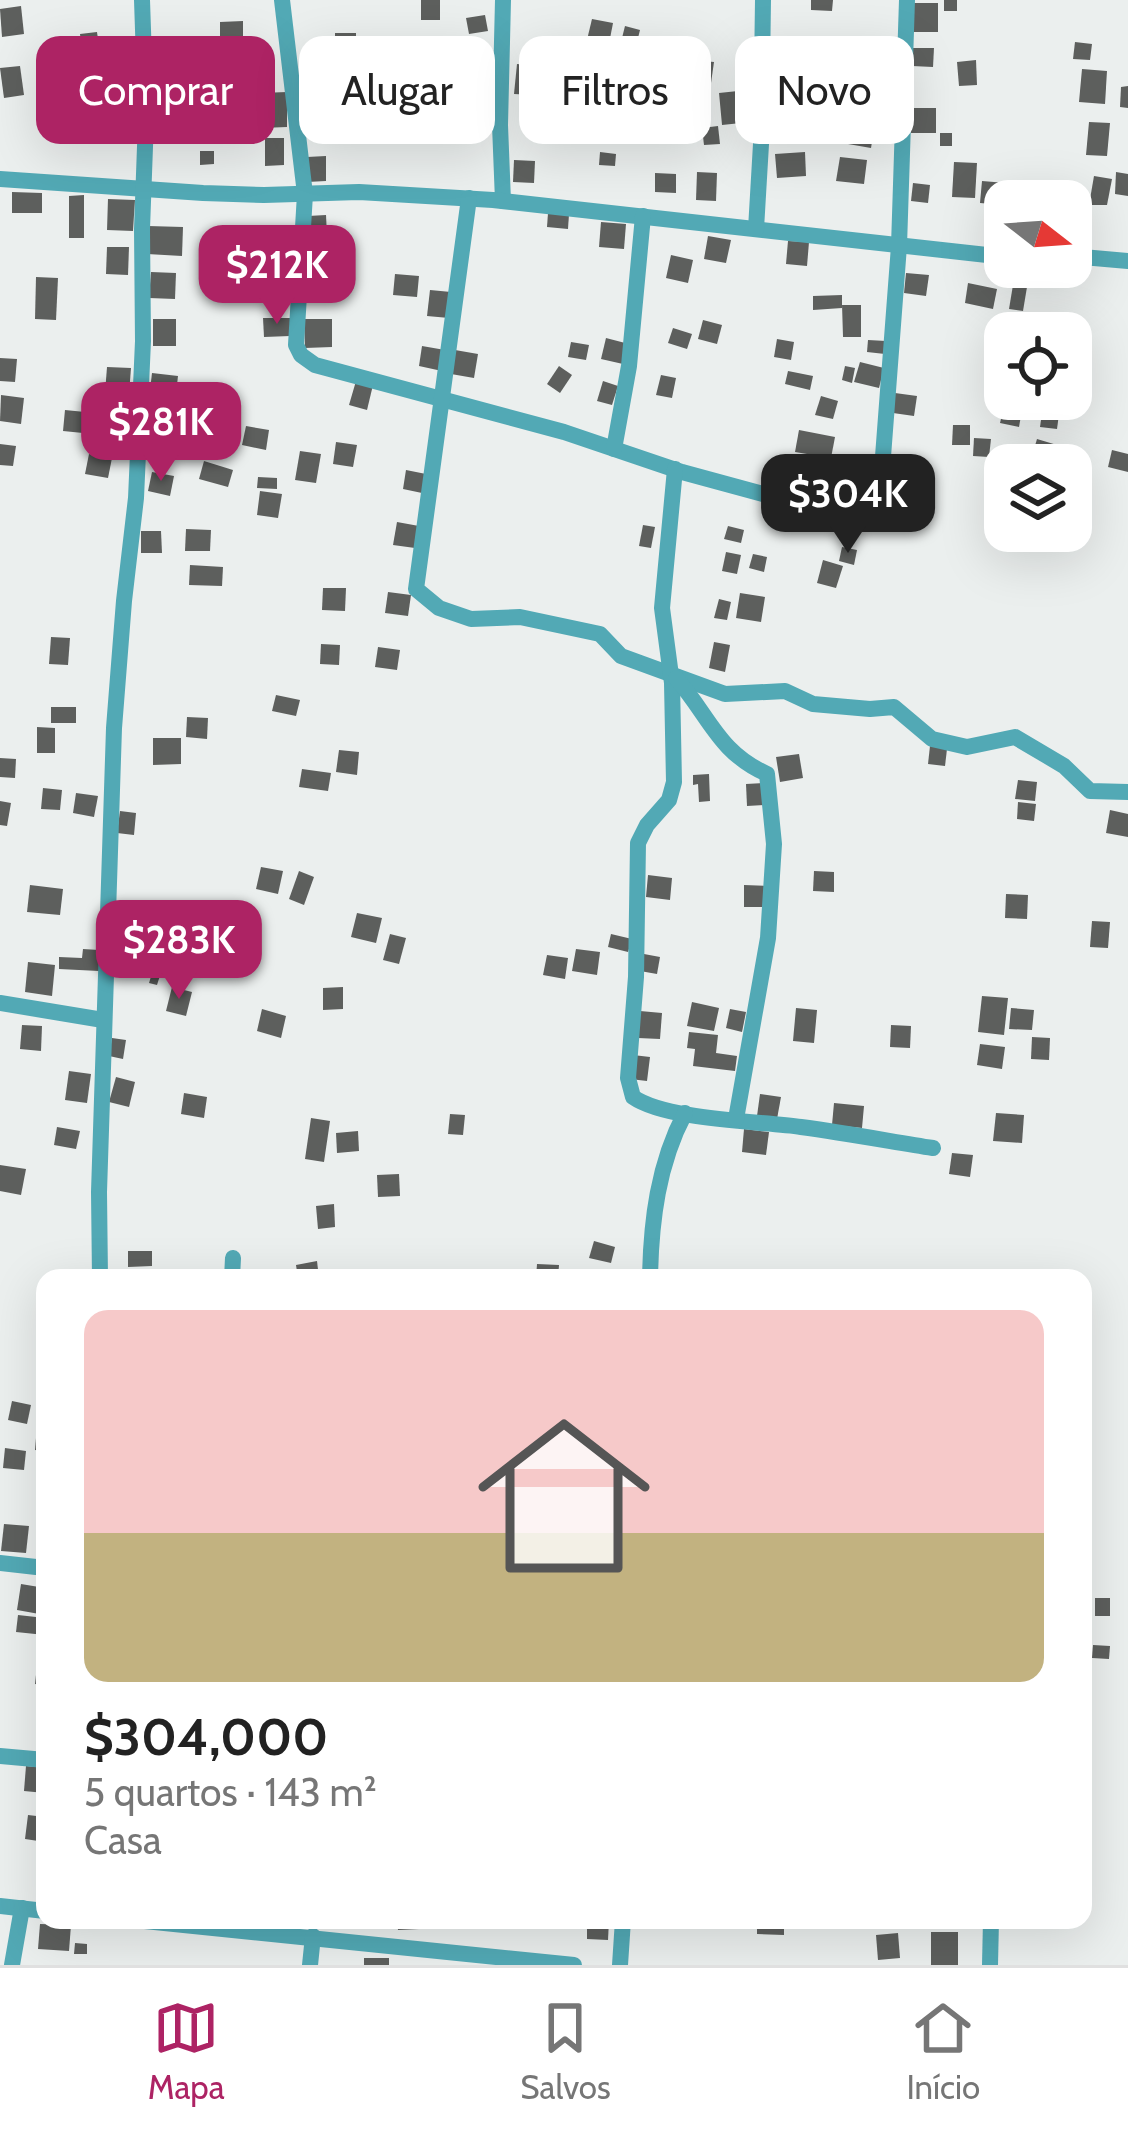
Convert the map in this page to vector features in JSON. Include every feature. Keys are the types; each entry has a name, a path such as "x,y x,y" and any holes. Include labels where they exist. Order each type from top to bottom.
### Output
{"street":[{"path":"100,1269 113,728 136,498 143,341 146,119 142,0"},
{"path":"282,0 304,194 296,345 301,355 315,365 564,432 675,470 858,514 872,509 880,496 899,246 907,0"},
{"path":"502,0 503,201"},
{"path":"756,229 763,0"},
{"path":"0,178 144,190 469,198 984,255"},
{"path":"469,198 416,589 439,608 471,619 520,617 600,634 621,656 725,694 785,691 813,704 894,707 932,739 968,747 1015,737 1064,766 1090,791 1128,792"},
{"path":"614,449 629,366 643,216"},
{"path":"1092,258 1128,261"},
{"path":"675,470 662,608 671,673 674,782 669,800 638,843 636,976 628,1078 633,1096 644,1104 685,1113 933,1148"},
{"path":"671,673 724,744 744,764 767,775 774,844 768,938 736,1119"},
{"path":"0,1003 103,1021"},
{"path":"651,1269 659,1182 668,1145 685,1113"},
{"path":"232,1269 233,1258"},
{"path":"0,1563 36,1567"},
{"path":"0,1756 36,1759"},
{"path":"0,1906 36,1910"},
{"path":"12,1965 22,1909"},
{"path":"247,1929 574,1965"},
{"path":"342,1940 343,1929"},
{"path":"620,1965 622,1929"},
{"path":"990,1965 991,1929"},
{"path":"310,1965 313,1936"}],"building":[{"path":"421,0 440,0 440,20 421,20"},
{"path":"811,0 833,0 832,11 811,10"},
{"path":"944,0 957,0 957,11 944,11"},
{"path":"913,3 938,3 938,32 912,32"},
{"path":"21,6 24,34 2,37 0,9"},
{"path":"485,15 488,31 469,34 466,18"},
{"path":"592,19 613,23 610,36 588,36"},
{"path":"243,21 243,36 220,36 220,22"},
{"path":"625,26 640,30 638,36 622,36"},
{"path":"1075,42 1092,44 1090,60 1073,59"},
{"path":"914,48 934,48 933,67 914,66"},
{"path":"976,60 977,85 959,86 957,62"},
{"path":"517,64 519,64 519,94 514,94"},
{"path":"20,66 24,95 4,98 0,68"},
{"path":"1082,69 1107,71 1105,104 1079,102"},
{"path":"1128,86 1128,108 1120,107 1121,87"},
{"path":"735,91 735,124 722,125 719,93"},
{"path":"275,92 287,92 287,127 275,127"},
{"path":"914,108 936,108 936,133 914,133"},
{"path":"1089,122 1110,123 1107,156 1086,155"},
{"path":"718,126 720,144 704,145 711,144 711,127"},
{"path":"940,133 952,133 952,146 940,146"},
{"path":"284,138 284,165 265,166 265,144"},
{"path":"200,151 214,151 214,164 200,165"},
{"path":"600,152 616,154 615,166 599,165"},
{"path":"805,152 806,176 777,178 775,154"},
{"path":"326,156 326,181 307,182 307,157"},
{"path":"840,157 867,160 864,184 836,181"},
{"path":"514,160 535,161 534,183 513,182"},
{"path":"954,162 977,163 975,198 952,197"},
{"path":"697,172 717,173 716,201 696,200"},
{"path":"1116,172 1128,174 1128,196 1115,194"},
{"path":"655,173 676,174 676,193 655,192"},
{"path":"1094,176 1112,179 1107,205 1092,205"},
{"path":"913,183 930,185 928,203 911,201"},
{"path":"12,192 42,193 42,213 12,213"},
{"path":"84,195 84,238 69,238 69,196"},
{"path":"108,199 135,200 133,231 107,230"},
{"path":"548,213 569,214 568,229 547,227"},
{"path":"326,215 327,235 308,235 308,216"},
{"path":"601,222 626,224 624,249 599,247"},
{"path":"148,226 183,227 182,256 147,254"},
{"path":"708,236 731,240 726,263 704,259"},
{"path":"788,241 809,242 807,266 786,264"},
{"path":"107,247 129,247 128,275 106,274"},
{"path":"252,248 252,267 222,268 221,249"},
{"path":"671,255 693,260 688,283 666,278"},
{"path":"304,271 327,271 328,295 305,296"},
{"path":"151,272 176,273 175,299 149,298"},
{"path":"906,273 929,275 926,296 904,293"},
{"path":"395,274 419,276 417,297 393,295"},
{"path":"36,277 58,278 56,320 35,319"},
{"path":"968,283 997,289 993,309 965,303"},
{"path":"1012,288 1027,288 1023,311 1009,309"},
{"path":"430,290 451,292 449,318 427,316"},
{"path":"842,295 842,308 813,310 813,296"},
{"path":"842,305 861,305 861,337 843,337"},
{"path":"263,318 290,318 290,336 264,337"},
{"path":"153,319 176,319 176,346 153,346"},
{"path":"304,319 332,319 332,347 305,348"},
{"path":"703,320 722,325 717,344 698,339"},
{"path":"673,328 692,334 687,349 668,343"},
{"path":"606,338 629,344 623,364 601,359"},
{"path":"777,339 794,342 791,360 774,357"},
{"path":"868,340 886,341 885,354 867,352"},
{"path":"571,342 589,345 586,360 568,357"},
{"path":"422,346 445,350 442,371 419,366"},
{"path":"455,350 478,354 474,378 451,374"},
{"path":"0,358 17,359 15,382 0,381"},
{"path":"860,362 884,368 879,388 854,382"},
{"path":"559,366 572,375 560,393 547,384"},
{"path":"845,366 855,368 852,383 842,380"},
{"path":"107,367 131,368 129,394 105,393"},
{"path":"788,371 813,376 810,390 785,384"},
{"path":"152,373 178,376 175,402 149,399"},
{"path":"661,375 676,378 672,398 656,395"},
{"path":"356,381 373,385 367,410 349,405"},
{"path":"603,381 618,386 612,405 597,401"},
{"path":"895,393 917,396 914,416 893,413"},
{"path":"1,395 24,398 21,424 0,421"},
{"path":"821,396 838,401 833,419 815,415"},
{"path":"65,410 85,412 83,433 63,431"},
{"path":"99,413 129,415 126,445 97,443"},
{"path":"1001,420 1020,420 1019,427"},
{"path":"1041,420 1058,420 1057,429 1040,427"},
{"path":"953,425 970,425 970,445 952,445"},
{"path":"246,426 269,430 266,450 242,445"},
{"path":"799,430 835,437 831,458 795,452"},
{"path":"974,438 991,439 990,444 984,444 984,457 973,456"},
{"path":"183,439 196,442 192,458 179,456"},
{"path":"336,442 357,445 353,467 333,464"},
{"path":"0,444 16,446 13,466 0,465"},
{"path":"1112,450 1128,454 1128,472 1108,467"},
{"path":"300,451 321,454 316,483 295,480"},
{"path":"89,454 112,458 108,478 85,474"},
{"path":"204,461 233,470 228,487 199,479"},
{"path":"406,470 426,474 422,493 403,489"},
{"path":"152,472 174,476 170,496 148,491"},
{"path":"258,477 277,478 277,489 257,488"},
{"path":"260,491 282,494 278,518 257,515"},
{"path":"775,502 798,508 793,527 770,521"},
{"path":"835,514 854,519 851,534 832,529"},
{"path":"397,522 419,526 415,548 393,545"},
{"path":"643,525 655,527 651,548 639,546"},
{"path":"728,526 744,530 741,543 724,539"},
{"path":"186,529 211,530 210,551 185,551"},
{"path":"141,531 161,531 162,553 141,553"},
{"path":"842,547 857,550 854,565 839,561"},
{"path":"726,552 741,555 737,574 722,571"},
{"path":"753,554 767,557 764,572 749,568"},
{"path":"823,560 843,566 836,588 817,583"},
{"path":"190,565 223,567 222,586 189,585"},
{"path":"323,588 346,588 345,611 322,610"},
{"path":"388,592 411,595 408,616 385,613"},
{"path":"740,593 765,597 761,622 736,618"},
{"path":"719,599 731,602 727,620 714,618"},
{"path":"51,637 70,638 68,665 49,664"},
{"path":"714,642 730,645 725,672 709,668"},
{"path":"321,644 340,645 339,665 320,664"},
{"path":"378,647 400,650 397,670 375,667"},
{"path":"276,695 300,700 296,716 272,711"},
{"path":"51,707 76,707 76,723 51,723"},
{"path":"187,717 208,718 207,739 186,737"},
{"path":"37,727 55,728 55,753 37,753"},
{"path":"153,738 181,738 181,764 153,765"},
{"path":"930,746 947,749 945,766 928,764"},
{"path":"339,750 359,752 357,775 336,772"},
{"path":"799,754 803,778 780,782 776,757"},
{"path":"0,758 16,759 15,778 0,777"},
{"path":"302,769 331,773 328,791 299,787"},
{"path":"709,774 710,801 699,802 693,775"},
{"path":"1018,780 1037,782 1035,801 1015,799"},
{"path":"765,783 766,805 747,806 746,784"},
{"path":"43,788 62,790 60,810 41,809"},
{"path":"76,793 98,796 94,817 73,813"},
{"path":"0,801 11,803 7,826 0,825"},
{"path":"1018,802 1036,804 1034,821 1017,819"},
{"path":"1110,810 1128,814 1128,837 1106,833"},
{"path":"120,811 136,813 134,835 117,833"},
{"path":"261,867 283,871 278,894 256,889"},
{"path":"299,871 314,877 304,905 289,899"},
{"path":"814,871 834,872 834,892 813,891"},
{"path":"648,875 672,878 670,900 646,897"},
{"path":"30,885 63,889 60,915 27,912"},
{"path":"744,885 769,886 768,907 744,907"},
{"path":"1006,894 1028,895 1027,919 1005,918"},
{"path":"357,913 382,918 376,943 351,937"},
{"path":"1092,921 1110,922 1108,948 1090,947"},
{"path":"390,934 406,938 399,964 383,960"},
{"path":"611,934 632,939 628,952 608,947"},
{"path":"163,940 191,944 189,957 161,953"},
{"path":"83,949 99,950 99,971 59,969 59,957 82,958"},
{"path":"576,949 600,952 597,975 572,971"},
{"path":"644,954 660,957 657,974 640,971"},
{"path":"547,955 568,958 565,979 543,975"},
{"path":"156,961 164,963 157,985 149,983"},
{"path":"28,962 55,965 52,996 25,992"},
{"path":"172,987 192,992 186,1016 166,1011"},
{"path":"343,987 343,1009 323,1010 323,988"},
{"path":"982,996 1008,998 1004,1035 978,1032"},
{"path":"692,1002 719,1008 714,1031 687,1026"},
{"path":"796,1008 817,1010 814,1043 793,1041"},
{"path":"1011,1008 1034,1010 1032,1030 1009,1029"},
{"path":"262,1009 286,1016 281,1038 257,1031"},
{"path":"730,1009 746,1012 742,1032 726,1028"},
{"path":"640,1011 662,1013 660,1039 638,1038"},
{"path":"22,1025 42,1026 41,1051 20,1049"},
{"path":"891,1025 911,1026 910,1048 890,1047"},
{"path":"689,1032 718,1035 716,1053 737,1056 735,1071 693,1066 695,1049 687,1048"},
{"path":"1032,1037 1050,1038 1049,1060 1031,1059"},
{"path":"112,1038 126,1040 123,1059 109,1056"},
{"path":"980,1044 1005,1047 1002,1069 977,1065"},
{"path":"633,1055 650,1057 647,1081 630,1079"},
{"path":"69,1071 91,1074 87,1103 65,1100"},
{"path":"116,1077 135,1082 129,1107 109,1102"},
{"path":"184,1093 207,1097 204,1118 181,1114"},
{"path":"760,1094 781,1097 777,1119 757,1116"},
{"path":"834,1103 864,1106 862,1128 832,1125"},
{"path":"996,1113 1024,1115 1022,1143 993,1141"},
{"path":"450,1114 465,1115 463,1135 448,1134"},
{"path":"311,1118 330,1121 324,1162 305,1159"},
{"path":"57,1127 80,1131 76,1149 54,1145"},
{"path":"744,1129 769,1132 766,1155 742,1152"},
{"path":"358,1131 359,1151 337,1153 336,1133"},
{"path":"952,1153 973,1155 970,1177 949,1174"},
{"path":"0,1165 26,1169 21,1195 0,1191"},
{"path":"399,1174 400,1196 378,1197 377,1175"},
{"path":"334,1204 335,1227 318,1229 316,1206"},
{"path":"594,1241 615,1247 611,1263 589,1258"},
{"path":"128,1251 152,1251 152,1266 128,1267"},
{"path":"317,1261 318,1269 297,1269 296,1265"},
{"path":"537,1264 559,1265 559,1269 537,1269"},
{"path":"12,1401 31,1405 27,1424 8,1420"},
{"path":"5,1448 26,1451 24,1470 3,1468"},
{"path":"4,1524 29,1526 26,1553 1,1551"},
{"path":"21,1584 36,1586 36,1613 17,1610"},
{"path":"1095,1598 1110,1598 1110,1616 1095,1616"},
{"path":"18,1615 36,1617 36,1634 16,1632"},
{"path":"1093,1645 1110,1646 1109,1659 1092,1658"},
{"path":"26,1766 36,1767 36,1792 24,1791"},
{"path":"28,1815 36,1816 36,1841 25,1839"},
{"path":"40,1929 71,1929 69,1951 38,1949"},
{"path":"587,1929 609,1929 608,1940 587,1939"},
{"path":"757,1929 784,1929 784,1935 757,1934"},
{"path":"931,1932 958,1932 958,1965 931,1965"},
{"path":"898,1933 900,1958 878,1960 876,1935"},
{"path":"75,1943 87,1944 87,1954 74,1954"},
{"path":"364,1958 389,1958 389,1965 364,1965"}]}
